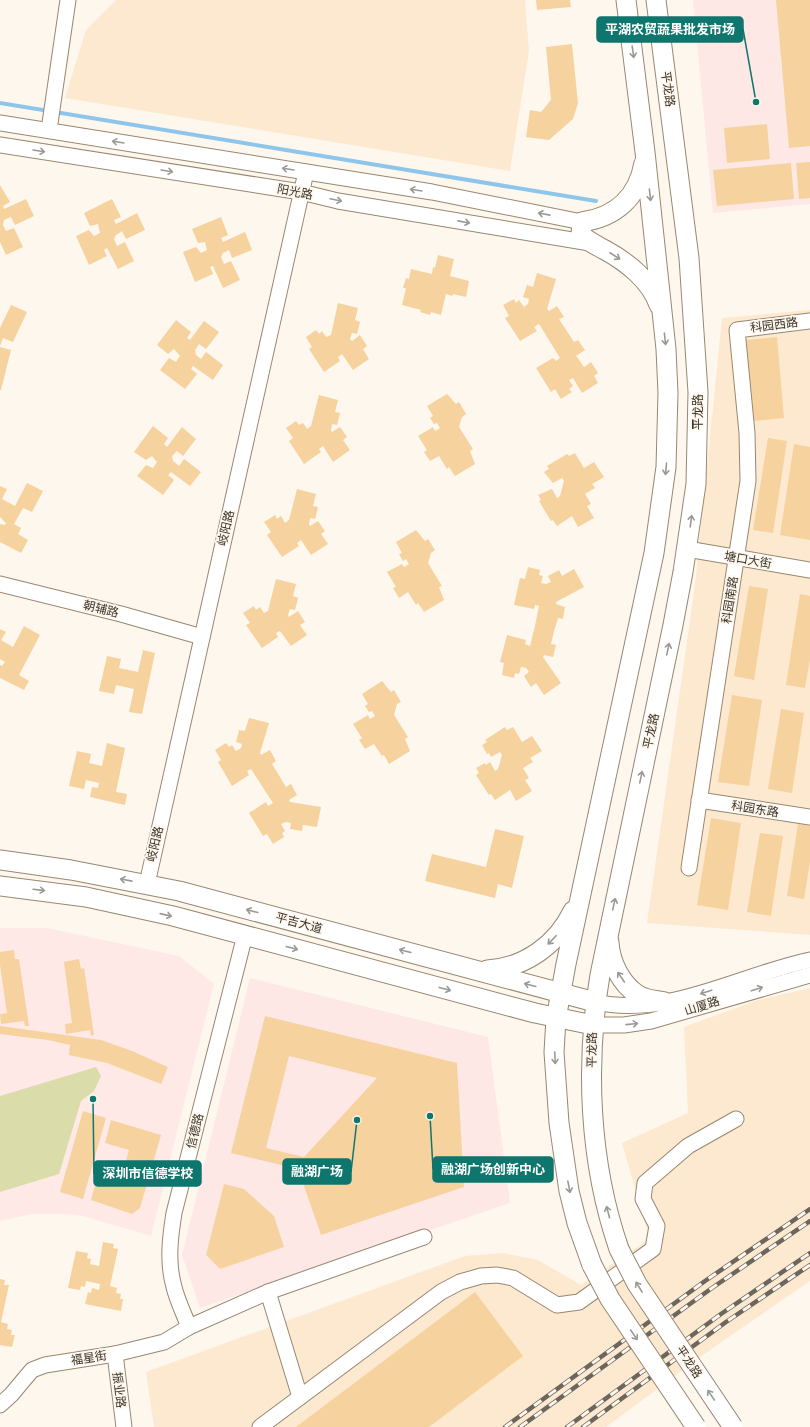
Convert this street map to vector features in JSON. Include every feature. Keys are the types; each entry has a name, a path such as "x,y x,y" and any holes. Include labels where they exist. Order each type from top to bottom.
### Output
{"main road":[{"path":"626,0 645,152 662,318 668,393 668,428 662,505 654,553 560,993 556,1019 554,1052 563,1157 577,1223 592,1265 610,1299 696,1427"},
{"name":"平龙路","path":"656,0 689,258 698,392 696,484 687,549 673,625 595,1002 593,1025 592,1093 597,1154 607,1207 619,1249 637,1284 733,1427"},
{"path":"645,152 638,181 622,206 612,214 599,220 582,222 581,235 590,243 618,258 642,278 651,290 662,318"},
{"name":"平吉大道","path":"0,860 71,870 147,884 595,1002"},
{"path":"0,886 86,897 173,916 556,1019 593,1025"},
{"path":"473,970 492,970 511,967 535,954 549,943 561,930 580,896"},
{"path":"609,931 610,950 614,964 630,988 639,995 665,1002"}],"street":[{"path":"51,118 68,0"},
{"name":"阳光路","path":"0,123 51,118 306,172 432,192 582,222"},
{"name":"阳光路","path":"0,145 301,192 338,201 590,243"},
{"name":"岐阳路","path":"147,884 306,172"},
{"name":"科园西路","path":"737,330 810,321"},
{"name":"科园南路","path":"689,868 748,481 747,433 737,330"},
{"name":"塘口大街","path":"687,549 810,570"},
{"name":"朝辅路","path":"0,584 121,614 202,637"},
{"name":"科园东路","path":"699,800 810,818"},
{"name":"信德路","path":"189,1327 174,1287 169,1253 171,1233 245,936"},
{"name":"山厦路","path":"595,1002 625,1005 665,1002 698,994 775,968 810,960"},
{"name":"山厦路","path":"593,1025 624,1025 651,1021 810,975"},
{"path":"260,1427 441,1292 460,1282 481,1276 497,1274 512,1278 557,1305 579,1302 653,1249 657,1226 643,1199 645,1184 688,1146 736,1119"},
{"name":"福星街","path":"0,1405 11,1395 32,1370 45,1365 115,1354 164,1342 189,1327 268,1292 424,1237"},
{"path":"268,1292 300,1397"},
{"name":"振业路","path":"115,1354 124,1427"}],"shaded area":[{"path":"116,0 525,0 529,51 510,171 65,98 86,30"},
{"path":"693,0 810,0 810,204 713,213"},
{"path":"810,310 810,935 647,923 695,585 722,318"},
{"path":"0,928 47,928 179,956 214,984 151,1236 83,1216 66,1214 32,1214 0,1221"},
{"path":"250,978 488,1037 510,1203 200,1308 182,1255"},
{"path":"810,988 810,1281 710,1350 606,1427 154,1427 146,1372 465,1256 503,1253 538,1260 581,1285 645,1242 647,1230 622,1143 688,1113 684,1027 755,1001"}],"green space":[{"path":"96,1067 101,1076 94,1091 81,1101 59,1174 0,1192 0,1096"}],"building":[{"path":"536,0 570,0 571,7 537,10"},
{"path":"776,0 810,0 810,146 789,148"},
{"path":"572,44 578,103 573,119 549,140 526,137 530,110 541,112 551,100 546,47"},
{"path":"767,124 770,159 727,163 724,128"},
{"path":"810,162 810,198 799,199 796,163"},
{"path":"791,163 794,199 717,206 713,170"},
{"path":"0,185 10,202 3,206 4,209 26,199 34,216 15,225 11,217 4,220 3,225 6,231 14,228 23,247 6,255 0,242"},
{"path":"112,199 121,217 114,220 116,224 137,213 145,230 126,239 122,231 116,235 114,239 117,246 125,242 134,261 118,269 107,248 104,250 107,256 89,265 76,236 89,230 94,236 100,233 98,224 90,226 84,213"},
{"path":"221,217 228,235 221,238 223,242 245,232 252,250 232,258 229,250 223,253 221,257 224,264 231,261 240,280 223,288 213,266 210,267 213,274 195,282 183,252 196,247 201,253 207,250 205,242 198,243 192,229"},
{"path":"438,255 454,259 450,276 469,281 466,297 446,294 441,315 431,312 430,315 420,312 421,310 402,305 406,288 403,288 406,278 409,279 411,269 432,274"},
{"path":"537,273 556,279 547,309 549,311 557,306 564,317 559,319 574,342 578,340 585,350 576,356 584,367 591,362 598,373 594,376 598,383 582,393 573,378 569,380 573,386 569,389 572,392 561,399 555,389 551,392 536,368 553,358 556,361 560,358 539,324 534,327 537,331 520,341 505,318 509,316 503,305 514,299 516,303 519,300 524,307 528,304 529,299 523,297 527,285 533,287"},
{"path":"338,303 358,308 355,320 360,322 357,334 352,333 350,339 352,341 360,335 367,346 363,349 369,359 353,370 342,354 338,357 340,361 324,372 309,349 312,347 306,337 316,330 319,334 322,331 326,337 331,335"},
{"path":"11,305 27,312 13,342 3,338 0,346 0,328"},
{"path":"176,320 191,332 187,338 190,340 204,321 219,332 206,349 199,344 195,350 196,355 201,359 206,352 223,365 213,380 193,366 191,369 197,374 185,389 160,370 169,358 176,362 180,356 174,349 168,354 157,345"},
{"path":"777,337 784,418 753,421 745,340"},
{"path":"0,347 11,350 1,390 0,390"},
{"path":"447,394 456,404 459,402 466,414 462,417 459,427 473,449 470,451 475,464 455,476 449,467 447,469 439,456 430,461 424,452 427,450 418,436 433,427 435,431 440,428 437,423 434,424 430,418 433,416 427,406"},
{"path":"319,395 338,400 335,412 340,413 337,425 332,424 331,430 332,432 340,427 347,437 343,440 350,450 333,462 323,446 319,449 321,452 304,464 289,441 293,438 286,428 296,421 299,425 303,423 307,429 311,426"},
{"path":"153,426 168,438 164,444 167,447 182,427 196,439 183,456 177,451 172,456 173,461 179,466 184,459 201,472 190,486 171,472 168,475 174,480 163,495 137,476 146,465 153,468 157,462 152,456 146,460 134,452"},
{"path":"768,438 787,441 773,533 753,530"},
{"path":"794,444 810,447 810,540 780,535"},
{"path":"575,453 584,468 594,462 604,477 592,484 595,488 585,494 591,504 587,506 594,518 578,527 572,516 557,526 553,520 551,521 539,501 541,500 538,495 552,489 557,498 560,496 564,481 562,478 553,483 544,472 549,469 547,466 567,454 569,456"},
{"path":"27,483 43,491 32,512 23,508 14,524 21,528 18,534 28,540 21,553 0,542 0,524 5,525 6,523 0,517 0,486 7,489 2,499 15,506"},
{"path":"297,489 316,494 313,506 318,507 315,519 310,518 309,524 310,526 318,521 325,531 321,534 328,544 311,555 301,540 297,543 299,546 282,557 267,535 271,532 264,522 275,515 277,519 281,516 285,523 289,520"},
{"path":"416,530 425,541 428,539 435,550 431,553 428,563 442,586 439,587 444,600 424,612 418,603 416,605 408,592 399,598 393,588 396,587 387,572 402,564 404,567 409,564 406,559 403,561 399,554 402,553 396,542"},
{"path":"528,567 540,570 539,575 543,576 541,583 546,584 551,582 548,576 559,570 562,576 574,569 584,587 556,602 556,604 565,607 563,619 558,618 554,631 551,644 556,645 553,657 544,655 543,657 561,683 544,695 536,683 531,687 524,676 529,672 526,668 521,667 519,674 515,673 514,678 502,675 504,663 500,662 507,635 526,640 525,644 530,646 539,606 535,605 534,609 514,605 520,578 525,579"},
{"path":"276,579 296,584 293,596 298,598 295,610 290,609 288,615 289,617 298,611 305,622 300,625 307,635 291,646 280,631 276,633 278,637 262,648 246,625 250,623 243,613 254,606 256,610 260,607 264,613 268,611"},
{"path":"749,586 768,589 754,680 734,676"},
{"path":"800,594 810,596 810,659 805,688 786,685"},
{"path":"24,626 40,635 19,675 29,681 24,690 0,678 0,665 2,666 5,662 0,659 0,629 6,632 1,640 13,647"},
{"path":"143,650 155,653 142,714 129,712 134,689 116,685 114,694 99,691 107,656 121,659 119,668 138,672"},
{"path":"382,681 391,692 394,690 401,702 397,704 394,715 408,737 405,739 410,751 389,764 384,755 382,756 374,744 365,749 359,740 362,738 353,724 368,715 370,719 375,716 372,711 369,712 365,706 368,704 362,694"},
{"path":"732,695 762,700 749,786 718,782"},
{"path":"781,709 804,713 792,793 768,789"},
{"path":"249,718 269,723 260,753 261,755 270,750 276,761 272,764 286,787 291,784 297,795 289,800 290,802 321,807 317,827 303,825 302,831 290,829 291,823 286,822 281,824 285,831 282,833 284,837 273,844 267,834 263,836 249,813 266,802 268,806 273,803 251,769 247,771 249,775 232,786 218,762 221,760 215,750 226,743 229,747 232,745 236,751 241,748 242,744 236,742 239,730 245,731"},
{"path":"505,727 507,730 513,727 522,742 532,736 542,751 530,758 533,762 523,768 529,778 525,780 532,791 516,801 510,790 495,800 491,794 489,795 476,775 479,773 476,768 485,763 486,765 490,762 495,771 498,769 502,755 500,752 491,757 489,753 487,754 482,745 487,742 485,740"},
{"path":"107,743 125,748 116,792 127,794 125,805 90,797 92,787 98,788 99,783 86,780 84,789 69,786 77,751 91,754 89,763 102,766"},
{"path":"711,818 741,823 728,910 697,905"},
{"path":"798,824 810,826 810,862 804,899 787,896"},
{"path":"495,829 524,836 512,888 498,884 495,898 425,881 432,854 486,867"},
{"path":"760,833 783,836 771,916 747,912"},
{"path":"14,950 15,959 19,959 29,1026 25,1026 24,1021 1,1024 0,1014 7,1013 0,965 0,952"},
{"path":"79,959 81,969 84,968 94,1035 91,1036 90,1030 66,1034 65,1024 72,1023 64,962"},
{"path":"265,1016 457,1063 464,1187 321,1235 298,1169 231,1153","holes":["289,1056 377,1078 304,1157 266,1148"]},
{"path":"0,1026 101,1040 132,1051 168,1067 161,1084 107,1063 69,1055 70,1045 48,1040 0,1034"},
{"path":"83,1111 106,1118 83,1199 60,1192"},
{"path":"111,1120 161,1135 140,1208 132,1214 91,1200 97,1178 119,1185 129,1150 105,1143"},
{"path":"224,1184 244,1189 274,1216 284,1247 220,1269 206,1255"},
{"path":"103,1242 114,1244 113,1248 118,1249 110,1286 117,1288 116,1293 121,1294 120,1299 123,1299 121,1311 85,1304 88,1292 91,1293 92,1288 99,1290 100,1284 86,1281 85,1287 81,1286 80,1290 68,1288 76,1251 88,1253 87,1258 91,1259 90,1264 99,1266"},
{"path":"0,1279 5,1280 4,1285 9,1285 1,1322 8,1324 7,1329 12,1330 11,1335 15,1335 12,1347 0,1345"},
{"path":"475,1292 523,1356 429,1427 296,1427"}],"waterway":[{"path":"0,103 596,201"}],"railway":[{"path":"505,1427 705,1281 810,1209"},
{"path":"520,1427 712,1288 810,1221"},
{"path":"567,1427 721,1314 810,1253"},
{"path":"583,1427 726,1322 810,1265"}],"place":[{"name":"平湖农贸蔬果批发市场","path":"756,102"},
{"name":"深圳市信德学校","path":"93,1099"},
{"name":"融湖广场创新中心","path":"430,1116"},
{"name":"融湖广场","path":"357,1120"}]}
